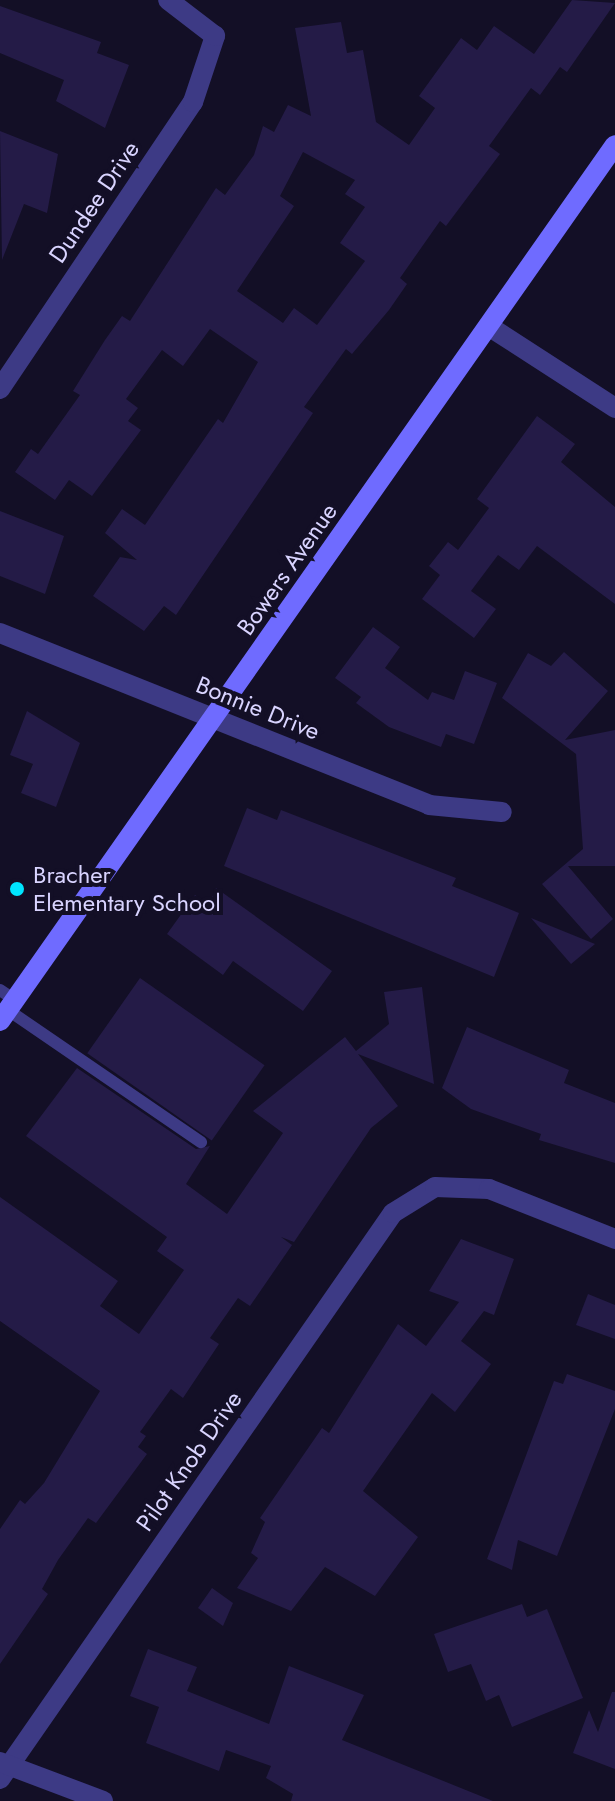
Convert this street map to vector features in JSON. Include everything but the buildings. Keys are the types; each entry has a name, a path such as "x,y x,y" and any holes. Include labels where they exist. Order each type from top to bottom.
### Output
{"main road":[{"name":"Bowers Avenue","path":"6,1005 214,717 615,145"}],"street":[{"name":"Dundee Drive","path":"0,389 193,102 215,36 168,0"},
{"path":"490,327 615,408"},
{"name":"Bonnie Drive","path":"0,633 429,805 502,812"},
{"name":"Pilot Knob Drive","path":"3,1769 393,1213 435,1187 489,1189 615,1239"},
{"path":"3,1769 103,1801"}],"lane":[{"path":"6,1005 201,1142"}],"place":[{"name":"Bracher Elementary School","path":"17,889"}]}
